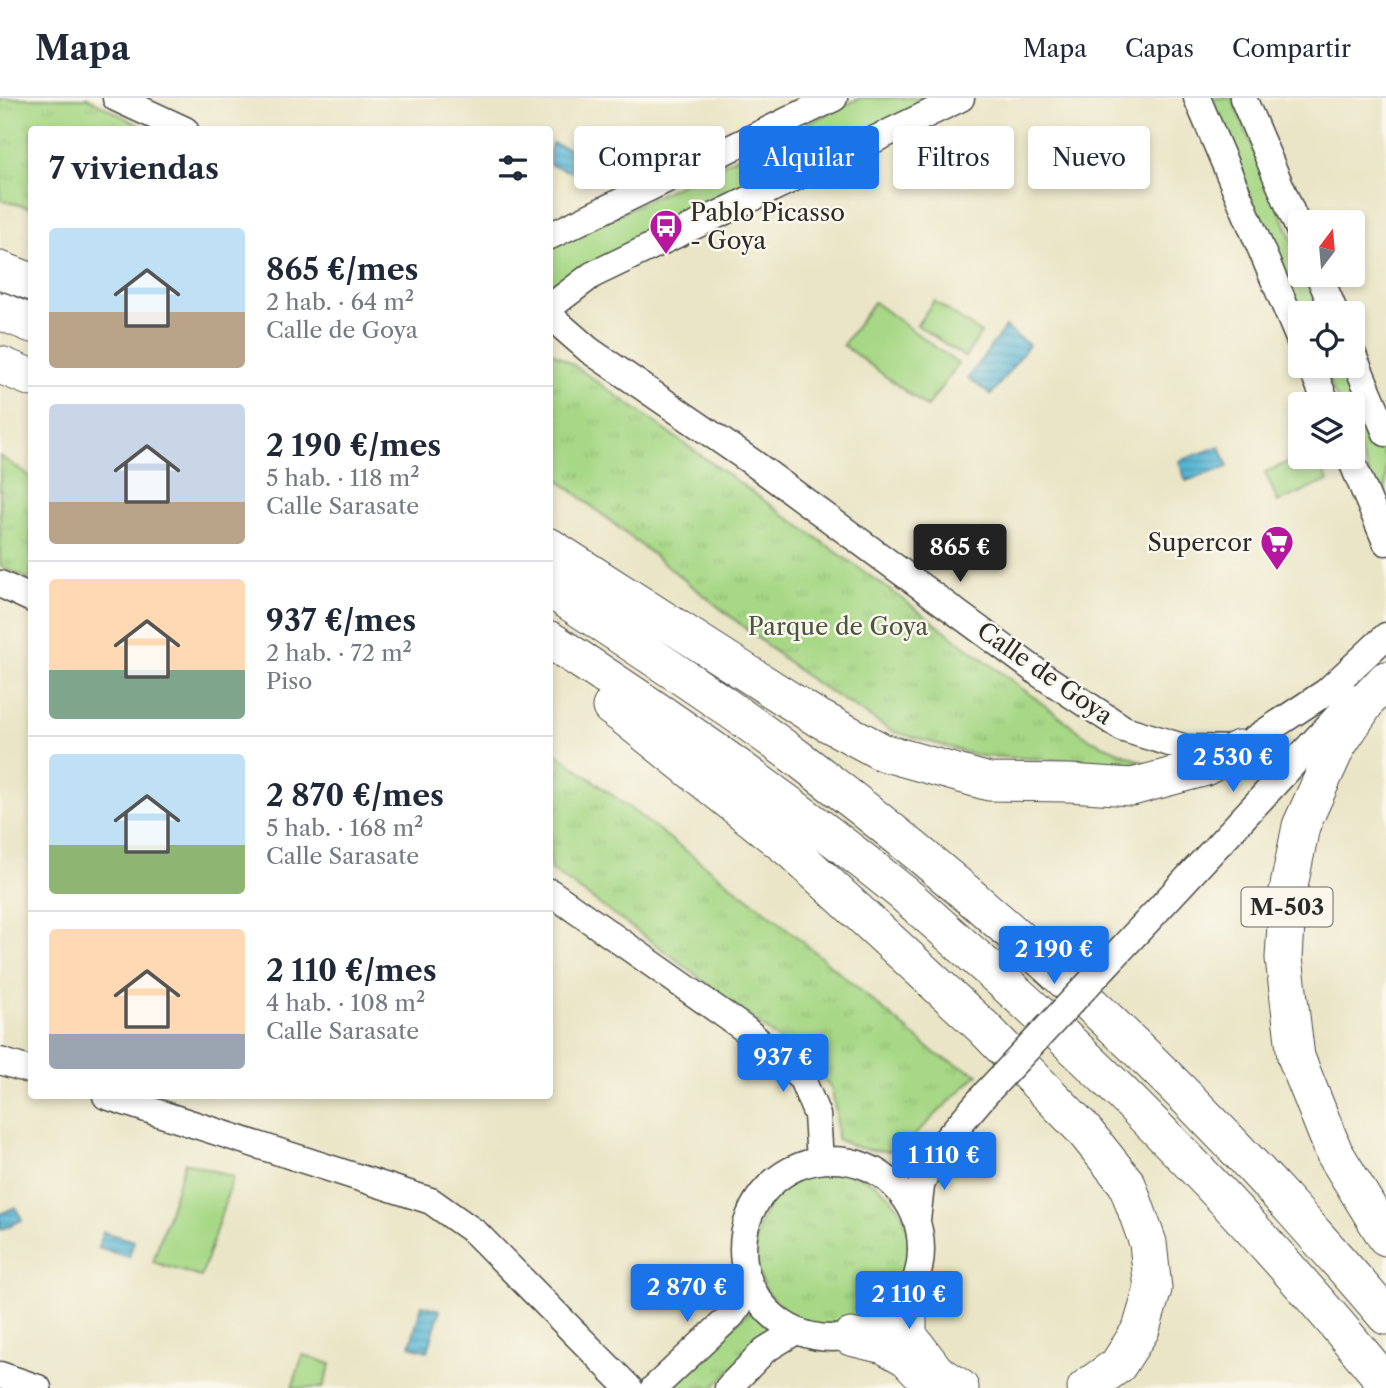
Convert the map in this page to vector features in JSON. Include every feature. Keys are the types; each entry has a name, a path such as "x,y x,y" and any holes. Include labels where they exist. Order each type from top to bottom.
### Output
{"highway":[{"path":"0,270 28,280"},
{"path":"0,311 28,322"},
{"path":"0,365 28,376"},
{"path":"553,549 811,714 882,752 989,782 1132,787 1203,768 1239,749"},
{"path":"553,591 675,670 788,751 952,881 1046,963 1158,1069 1240,1152 1386,1316"},
{"path":"553,642 643,700 772,792 903,894 1021,997 1109,1080 1194,1166 1330,1314 1386,1383"},
{"path":"553,668 625,717 801,859 984,1028 1082,1128 1127,1184 1148,1242 1153,1289 1141,1329 1118,1365 1086,1388"},
{"name":"M-503","path":"1386,680 1369,698 1337,746 1301,826 1288,891 1284,958 1296,1057 1334,1152 1386,1237"},
{"path":"908,1298 908,1335 936,1373 960,1388"},
{"path":"851,1337 884,1345 907,1358 939,1388"}],"street":[{"path":"116,98 176,126"},
{"path":"559,231 834,98"},
{"path":"553,305 592,275 961,98"},
{"path":"1196,98 1288,313"},
{"path":"1243,98 1291,210"},
{"name":"Calle de Goya","path":"553,319 589,350 752,462 1040,674 1124,729 1186,748 1239,749"},
{"path":"1363,378 1386,433"},
{"path":"1356,469 1383,528"},
{"path":"0,584 28,597"},
{"path":"1239,749 1326,692 1386,636"},
{"path":"917,1220 921,1186 932,1156 987,1092 1345,708 1386,654"},
{"path":"1345,708 1386,674"},
{"path":"553,894 746,1030 802,1079 817,1115 820,1160"},
{"path":"0,1061 28,1071"},
{"path":"115,1099 431,1201 477,1234 629,1388"},
{"path":"877,1171 904,1167 932,1156"},
{"path":"820,1160 840,1160 877,1171 894,1184 908,1201 922,1239 922,1260 917,1280 908,1298 884,1323 851,1337 823,1339 796,1331 770,1314 751,1288 743,1261 744,1232 754,1205 772,1182 795,1168 820,1160"},
{"path":"654,1388 732,1315 751,1288"},
{"path":"727,1388 765,1350 796,1331"},
{"path":"0,1376 38,1388"}],"green space":[{"path":"0,98 88,98 140,126 28,126 28,207 0,200"},
{"path":"860,98 938,98 879,126 802,126"},
{"path":"1208,98 1232,98 1288,231 1288,285"},
{"path":"739,156 739,189 749,189 553,284 553,246 671,189 725,189 725,163"},
{"path":"1289,287 1312,287 1318,301 1295,301"},
{"path":"934,301 981,333 965,357 917,325"},
{"path":"874,302 958,364 927,407 843,345"},
{"name":"Parque de Goya","path":"553,353 908,603 1091,740 1147,764 980,756 892,731 808,678 553,475"},
{"path":"1328,378 1351,378 1357,392 1334,392"},
{"path":"1365,411 1386,460 1386,514 1365,464"},
{"path":"0,456 28,475 28,579 0,566"},
{"path":"1288,462 1288,469 1322,469 1328,481 1278,502 1265,472"},
{"path":"553,750 772,916 937,1055 978,1074 899,1150 883,1151 852,1145 837,1139 836,1112 831,1087 800,1056 669,954 553,871"},
{"path":"185,1162 233,1177 201,1277 153,1262"},
{"path":"833,1172 863,1178 888,1195 905,1220 911,1250 905,1280 888,1305 863,1322 833,1328 803,1322 778,1305 761,1280 755,1250 761,1220 778,1195 803,1178"},
{"path":"752,1308 773,1329 712,1388 670,1388"},
{"path":"303,1355 331,1364 323,1388 292,1388"}],"water":[{"path":"553,143 574,150 574,172 553,166"},
{"path":"1005,327 1029,345 991,395 968,378"},
{"path":"1220,446 1228,467 1186,481 1179,461"},
{"path":"16,1207 22,1220 0,1230 0,1214"},
{"path":"103,1232 134,1241 129,1257 98,1248"},
{"path":"422,1305 440,1310 428,1351 410,1346"}],"place":[{"name":"Pablo Picasso - Goya","path":"666,256"},
{"name":"Supercor","path":"1277,572"}]}
